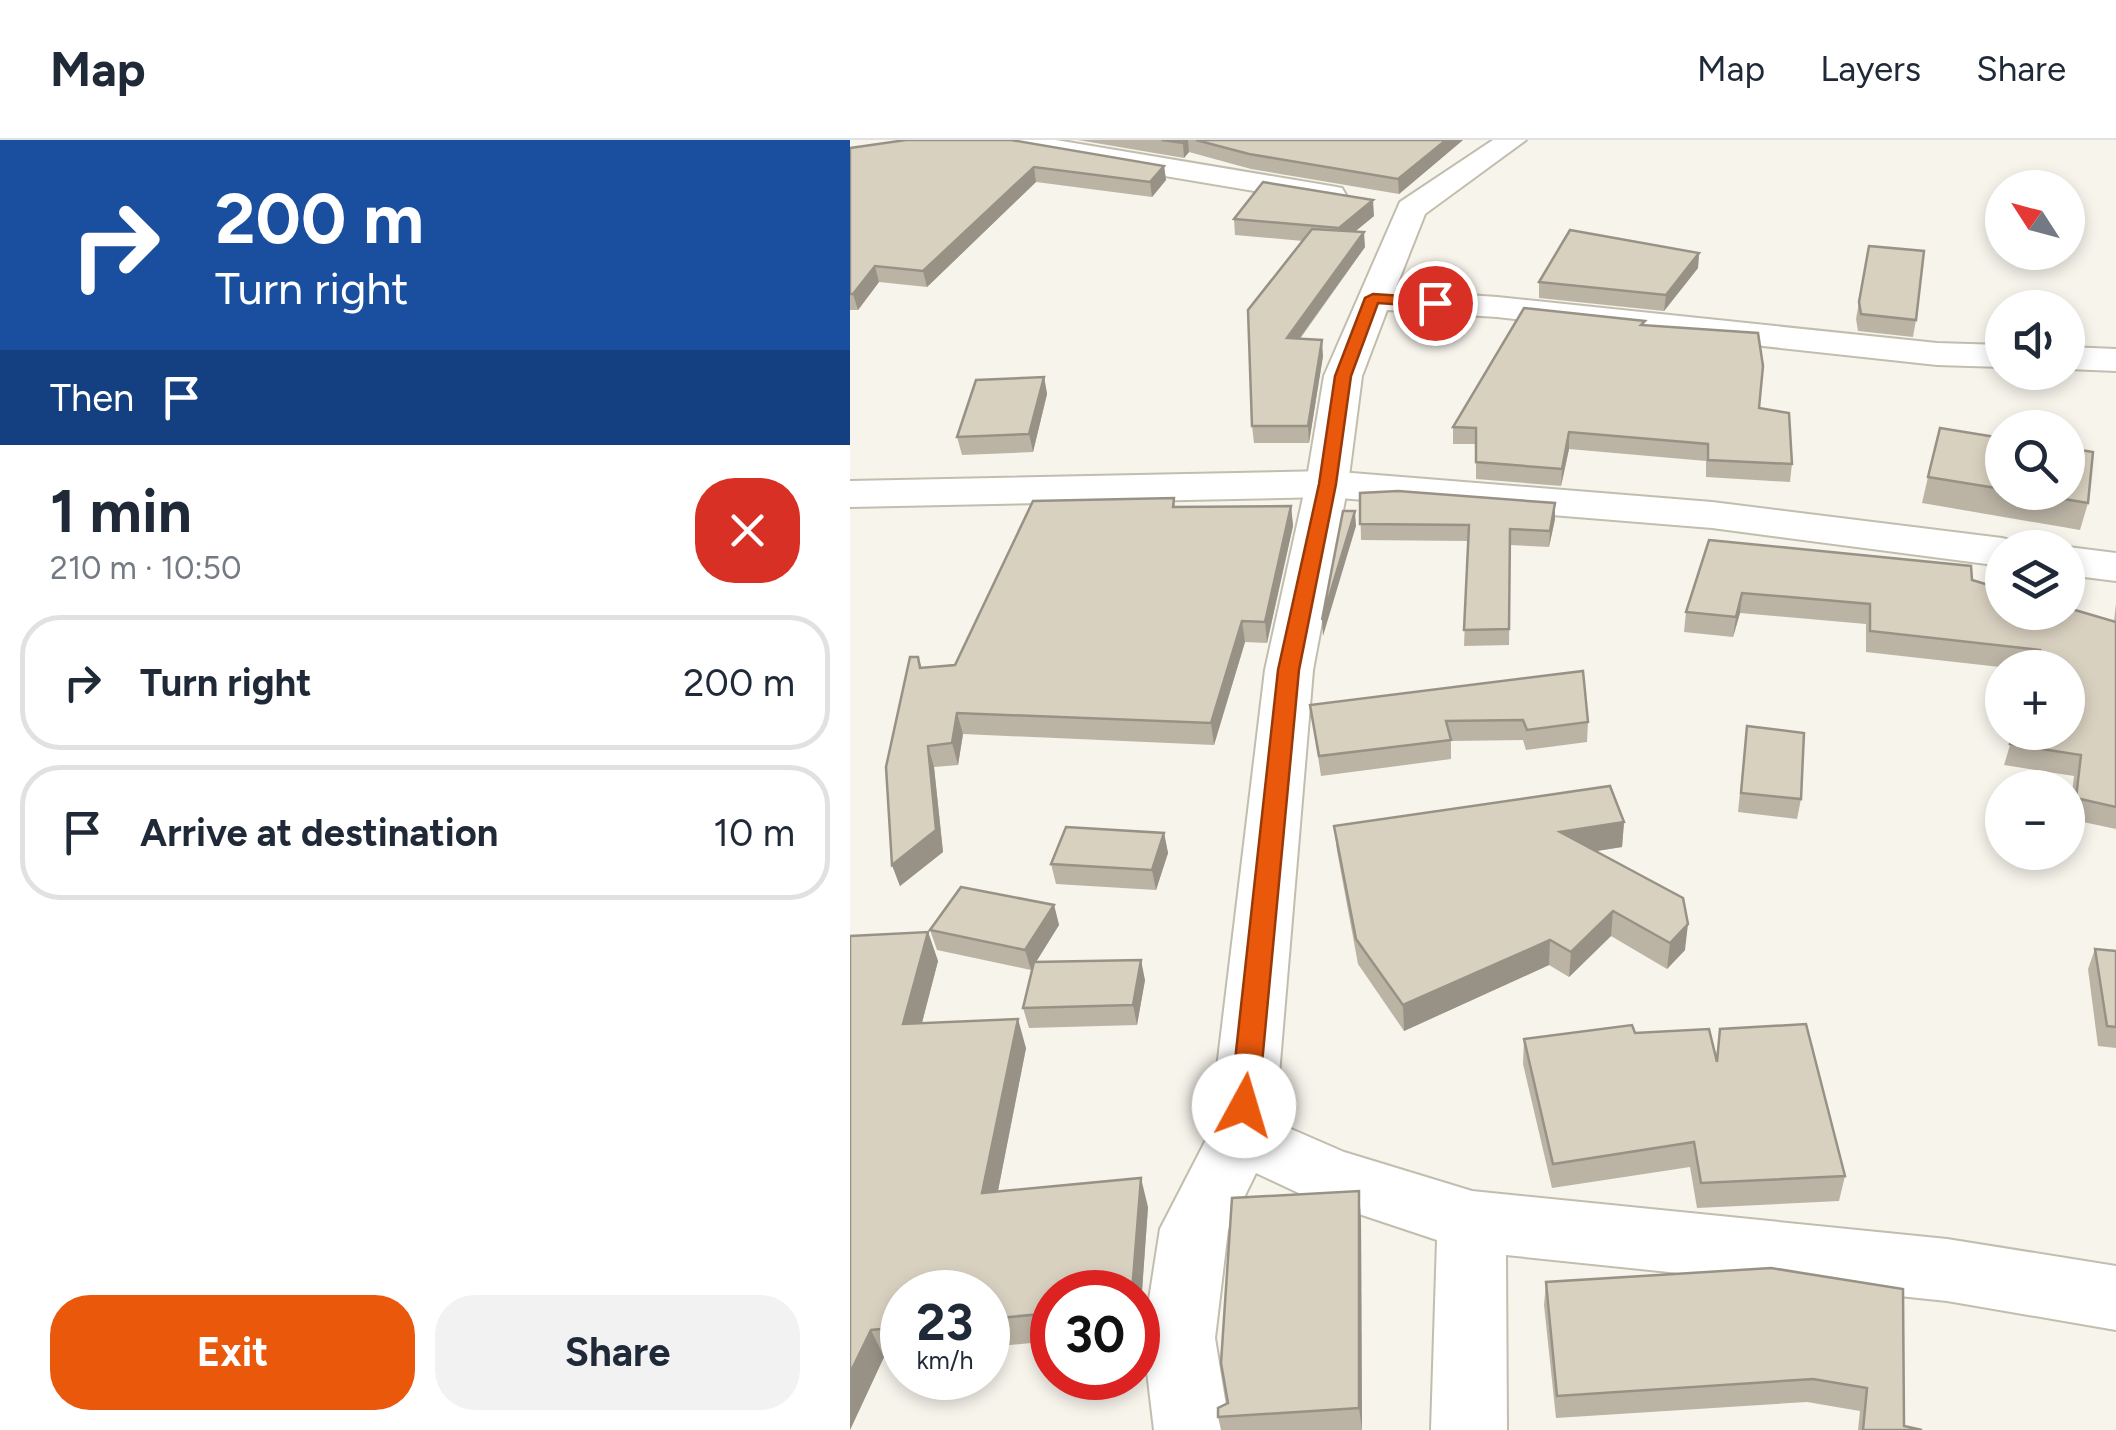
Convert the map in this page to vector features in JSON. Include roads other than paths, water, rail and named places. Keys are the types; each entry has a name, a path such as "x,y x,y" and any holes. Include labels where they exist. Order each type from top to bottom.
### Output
{"street":[{"path":"1004,140 1412,209"},
{"path":"1192,1430 1178,1338 1194,1230 1241,1136 1289,670 1328,484 1343,376 1412,209 1512,140"},
{"path":"1373,298 1497,307 1937,354 1985,355"},
{"path":"2085,359 2116,360"},
{"path":"850,494 1328,484 1712,516 1985,550"},
{"path":"2085,563 2116,567"},
{"path":"1241,1136 1330,1176 1472,1221 1947,1270 2116,1298"},
{"path":"1469,1430 1472,1221"}]}
